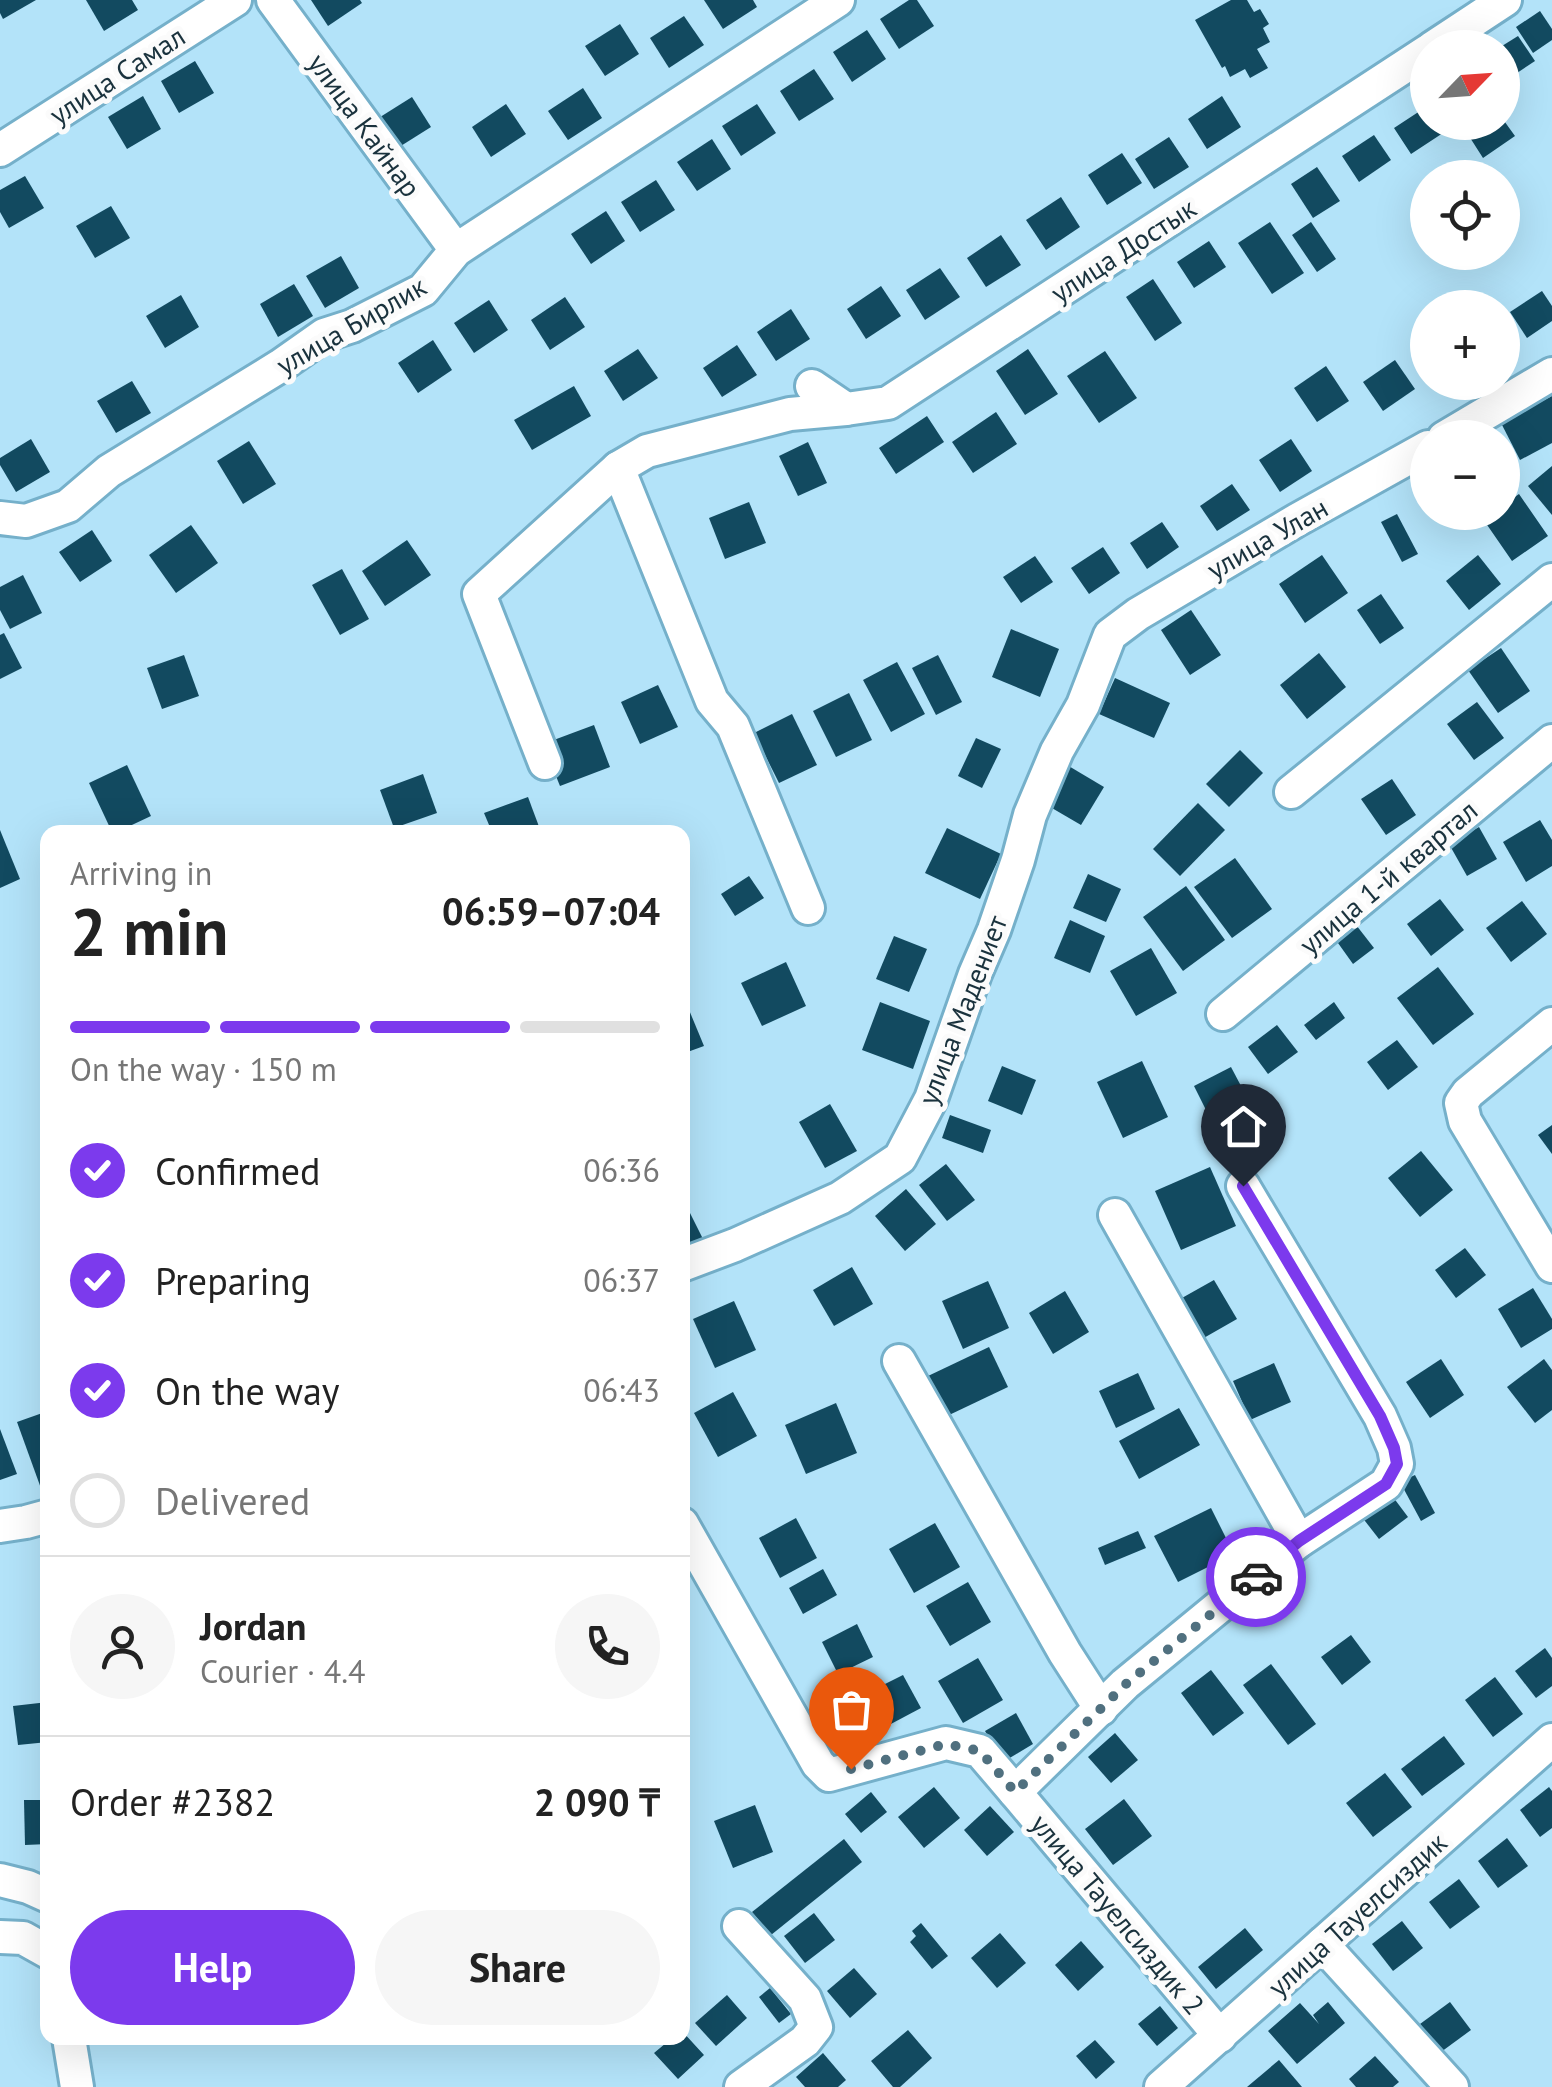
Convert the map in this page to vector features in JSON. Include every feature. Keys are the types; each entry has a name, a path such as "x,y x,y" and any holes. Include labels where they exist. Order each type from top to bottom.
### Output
{"street":[{"name":"улица Самал","path":"0,150 234,0"},
{"name":"улица Кайнар","path":"273,0 456,250"},
{"name":"улица Бирлик","path":"0,518 26,521 68,506 108,471 324,335 352,326 424,290 456,250 838,0"},
{"name":"улица Достык","path":"1459,30 1505,0"},
{"name":"улица Достык","path":"545,763 479,594 618,468 647,451 772,418 888,403 1410,62"},
{"path":"1474,420 1552,374"},
{"path":"812,386 846,409"},
{"name":"улица Улан","path":"1110,635 1138,614 1297,520 1410,458"},
{"path":"618,468 712,701 733,726 808,908"},
{"path":"1291,792 1552,580"},
{"name":"улица Мадениет","path":"690,1262 840,1198 900,1158 931,1099 994,930 1030,815 1083,704 1110,635"},
{"name":"улица 1-й квартал","path":"1223,1014 1552,741"},
{"path":"1552,1024 1468,1092 1461,1103 1464,1121 1552,1266"},
{"name":"улица Тауелсиздик 2","path":"1220,2036 1015,1792 1126,1684 1299,1541 1386,1484 1397,1464 1380,1416 1243,1186"},
{"path":"1115,1215 1299,1541"},
{"path":"899,1360 1100,1709"},
{"path":"0,1526 40,1518"},
{"path":"690,1538 818,1764 828,1775 946,1744 980,1751 1015,1792"},
{"name":"улица Тауелсиздик","path":"1161,2087 1552,1740"},
{"path":"0,1880 40,1892"},
{"path":"738,1926 805,1999 816,2027 805,2041 740,2087"},
{"path":"0,1938 23,1938 40,1948"},
{"path":"1322,1944 1452,2087"},
{"path":"70,2045 77,2087"}],"building":[{"path":"0,0 36,0 3,19"},
{"path":"86,0 132,0 138,10 104,31"},
{"path":"311,0 360,0 362,3 328,26"},
{"path":"704,0 753,0 757,7 723,29"},
{"path":"909,0 917,0 934,26 899,49 880,19"},
{"path":"1231,0 1247,0 1254,12 1260,9 1269,24 1263,28 1270,42 1257,49 1268,68 1250,78 1245,69 1230,77 1195,20"},
{"path":"1540,11 1552,29 1552,40 1533,53 1516,27"},
{"path":"684,16 704,45 669,68 650,38"},
{"path":"620,24 639,54 605,76 585,46"},
{"path":"867,30 886,59 852,82 833,52"},
{"path":"1520,39 1535,61 1520,71"},
{"path":"195,61 214,93 179,113 161,81"},
{"path":"814,69 834,99 799,121 780,91"},
{"path":"583,88 602,118 568,140 548,111"},
{"path":"143,96 161,129 127,149 108,117"},
{"path":"1222,96 1241,127 1207,149 1188,119"},
{"path":"412,97 431,127 396,149 377,119"},
{"path":"506,104 526,134 491,157 472,127"},
{"path":"757,104 776,133 741,156 722,126"},
{"path":"1410,118 1410,140 1432,140 1411,154 1394,128"},
{"path":"1374,135 1391,160 1359,182 1342,156"},
{"path":"1169,137 1189,167 1154,189 1135,159"},
{"path":"712,139 731,169 697,191 677,162"},
{"path":"1472,140 1509,140 1483,158"},
{"path":"1122,153 1142,183 1107,205 1088,175"},
{"path":"1317,167 1340,201 1313,218 1291,184"},
{"path":"25,176 44,208 9,228 0,212 0,190"},
{"path":"656,180 675,210 640,232 621,202"},
{"path":"1061,197 1080,227 1046,250 1026,220"},
{"path":"111,206 130,238 95,258 76,226"},
{"path":"606,211 625,241 591,264 571,234"},
{"path":"1270,222 1304,273 1272,294 1238,243"},
{"path":"1311,222 1336,259 1317,272 1292,235"},
{"path":"1001,235 1021,265 986,287 967,258"},
{"path":"1209,241 1226,267 1194,288 1177,262"},
{"path":"341,256 359,288 325,308 306,276"},
{"path":"940,268 960,297 925,320 906,290"},
{"path":"1153,279 1182,323 1155,341 1126,297"},
{"path":"294,284 313,316 278,337 260,304"},
{"path":"881,286 901,316 866,339 847,309"},
{"path":"1542,291 1552,306 1552,321 1527,338 1520,327 1520,305"},
{"path":"181,295 199,327 165,348 146,316"},
{"path":"565,297 585,327 550,350 531,320"},
{"path":"489,300 508,330 474,353 454,323"},
{"path":"791,309 810,339 776,361 757,332"},
{"path":"433,340 452,370 418,393 398,363"},
{"path":"737,345 757,375 722,397 703,368"},
{"path":"638,349 658,378 623,401 604,371"},
{"path":"1028,349 1058,394 1025,415 996,371"},
{"path":"1105,351 1137,398 1099,423 1067,376"},
{"path":"1395,360 1410,382 1410,392 1383,411 1363,382"},
{"path":"1326,366 1349,401 1317,422 1294,388"},
{"path":"132,381 151,413 116,433 97,401"},
{"path":"574,386 591,416 532,450 514,420"},
{"path":"1552,396 1552,443 1520,460 1520,420 1507,420"},
{"path":"996,412 1017,444 973,473 952,442"},
{"path":"927,416 944,442 896,474 879,448"},
{"path":"31,439 50,472 16,492 0,458"},
{"path":"1291,439 1312,471 1280,492 1259,460"},
{"path":"249,441 276,484 243,504 217,461"},
{"path":"808,442 827,483 798,496 779,456"},
{"path":"1552,466 1552,515 1528,486"},
{"path":"1232,484 1250,510 1217,531 1200,506"},
{"path":"1520,495 1548,536 1512,561 1491,530 1520,530"},
{"path":"749,502 766,543 725,559 709,518"},
{"path":"1397,514 1418,554 1402,562 1381,522"},
{"path":"1162,522 1179,547 1147,569 1130,543"},
{"path":"191,525 218,563 176,593 149,555"},
{"path":"92,530 112,561 80,582 59,552"},
{"path":"407,540 431,575 385,606 362,571"},
{"path":"1103,547 1120,573 1089,594 1071,568"},
{"path":"1322,555 1348,593 1305,623 1279,584"},
{"path":"1478,555 1501,584 1469,610 1446,581"},
{"path":"1035,556 1053,582 1021,603 1003,577"},
{"path":"342,569 369,619 340,635 312,585"},
{"path":"23,575 42,613 10,629 0,610 0,587"},
{"path":"1381,594 1404,628 1380,644 1357,610"},
{"path":"1191,610 1221,655 1190,675 1161,630"},
{"path":"1011,629 1059,649 1040,697 992,677"},
{"path":"4,633 22,668 0,679 0,635"},
{"path":"1501,648 1530,691 1498,713 1468,670"},
{"path":"1319,653 1346,687 1307,719 1280,685"},
{"path":"184,655 199,696 162,709 147,668"},
{"path":"938,655 962,702 936,715 912,668"},
{"path":"897,662 925,714 891,732 863,680"},
{"path":"1115,678 1170,703 1154,738 1099,714"},
{"path":"658,685 678,727 640,744 621,702"},
{"path":"849,693 872,740 836,757 813,711"},
{"path":"1477,702 1504,738 1474,760 1447,724"},
{"path":"792,714 817,765 779,783 754,733"},
{"path":"594,725 610,767 560,786 543,744"},
{"path":"976,738 1001,749 982,788 958,776"},
{"path":"1240,750 1263,773 1229,807 1206,784"},
{"path":"127,765 151,816 132,825 109,825 89,783"},
{"path":"1067,765 1104,787 1081,825 1045,804"},
{"path":"423,774 437,813 393,825 380,790"},
{"path":"1392,779 1416,815 1386,835 1361,799"},
{"path":"528,797 538,825 489,825 484,813"},
{"path":"1198,803 1225,830 1180,876 1153,849"},
{"path":"1540,820 1552,840 1552,866 1526,882 1503,842"},
{"path":"1479,827 1497,859 1467,876 1449,844"},
{"path":"947,828 1001,854 980,899 925,873"},
{"path":"0,830 20,879 0,888"},
{"path":"1235,858 1272,909 1232,938 1194,887"},
{"path":"1088,874 1121,889 1106,922 1073,908"},
{"path":"749,876 764,898 735,916 721,894"},
{"path":"1186,886 1225,940 1183,971 1143,917"},
{"path":"1440,899 1464,930 1431,956 1407,924"},
{"path":"1522,901 1547,934 1511,962 1486,928"},
{"path":"1070,920 1105,936 1090,973 1054,958"},
{"path":"1353,921 1374,948 1353,964 1333,936"},
{"path":"894,936 927,949 909,992 876,979"},
{"path":"1151,948 1177,993 1136,1016 1110,971"},
{"path":"786,962 806,1006 762,1026 741,983"},
{"path":"1438,967 1474,1014 1433,1045 1397,998"},
{"path":"880,1002 930,1021 913,1069 862,1050"},
{"path":"1334,1002 1345,1018 1316,1040 1304,1025"},
{"path":"690,1012 704,1046 690,1051"},
{"path":"1277,1025 1298,1052 1268,1074 1248,1047"},
{"path":"1397,1040 1418,1067 1388,1090 1367,1062"},
{"path":"1142,1061 1168,1117 1123,1138 1097,1082"},
{"path":"1002,1066 1036,1080 1022,1115 988,1101"},
{"path":"1231,1067 1250,1103 1212,1122 1194,1086"},
{"path":"830,1104 857,1151 825,1168 799,1122"},
{"path":"950,1115 991,1130 983,1153 942,1138"},
{"path":"1552,1125 1552,1154 1538,1135"},
{"path":"1421,1151 1453,1190 1420,1217 1388,1178"},
{"path":"946,1164 975,1200 947,1221 919,1185"},
{"path":"1210,1167 1236,1226 1181,1250 1155,1191"},
{"path":"906,1189 936,1224 905,1251 875,1216"},
{"path":"690,1213 706,1245 690,1253"},
{"path":"1465,1248 1486,1275 1456,1298 1435,1270"},
{"path":"852,1267 873,1304 834,1326 813,1290"},
{"path":"1214,1280 1237,1319 1195,1343 1173,1303"},
{"path":"988,1281 1009,1328 963,1349 942,1301"},
{"path":"1533,1288 1552,1319 1552,1329 1521,1348 1498,1309"},
{"path":"1065,1291 1089,1332 1053,1354 1029,1313"},
{"path":"734,1301 756,1350 715,1368 693,1319"},
{"path":"989,1347 1008,1387 947,1416 928,1376"},
{"path":"1441,1359 1464,1395 1430,1418 1406,1382"},
{"path":"1544,1359 1552,1370 1552,1410 1535,1423 1507,1387"},
{"path":"1274,1363 1291,1402 1250,1420 1233,1381"},
{"path":"1138,1373 1155,1409 1116,1428 1099,1391"},
{"path":"733,1392 757,1436 718,1457 694,1413"},
{"path":"836,1403 857,1453 806,1474 785,1425"},
{"path":"1179,1408 1200,1445 1139,1479 1119,1441"},
{"path":"40,1414 40,1486 17,1422"},
{"path":"0,1429 17,1474 0,1480"},
{"path":"1415,1475 1435,1513 1421,1521 1400,1482"},
{"path":"1387,1489 1408,1517 1379,1539 1358,1512"},
{"path":"1211,1508 1234,1554 1178,1582 1154,1536"},
{"path":"796,1518 817,1558 780,1578 759,1538"},
{"path":"935,1523 960,1567 914,1593 889,1549"},
{"path":"1138,1531 1146,1548 1105,1565 1098,1548"},
{"path":"823,1569 837,1595 803,1614 789,1588"},
{"path":"968,1582 991,1622 950,1646 926,1606"},
{"path":"857,1624 873,1657 838,1674 822,1642"},
{"path":"1351,1635 1371,1662 1342,1685 1321,1657"},
{"path":"1545,1648 1552,1658 1552,1686 1536,1698 1515,1671"},
{"path":"978,1658 1003,1700 963,1723 938,1681"},
{"path":"1271,1664 1316,1724 1288,1745 1243,1685"},
{"path":"1211,1670 1244,1713 1213,1736 1181,1693"},
{"path":"903,1675 921,1708 889,1725 871,1691"},
{"path":"1495,1677 1523,1714 1493,1737 1465,1700"},
{"path":"856,1699 870,1730 829,1749 815,1718"},
{"path":"40,1703 40,1743 18,1745 13,1706"},
{"path":"1016,1713 1033,1744 1003,1762 985,1731"},
{"path":"1115,1733 1138,1760 1111,1783 1088,1757"},
{"path":"1444,1736 1465,1764 1422,1796 1401,1769"},
{"path":"1385,1773 1412,1807 1373,1837 1346,1803"},
{"path":"934,1787 960,1818 924,1848 898,1817"},
{"path":"1549,1787 1552,1828 1540,1837 1520,1810"},
{"path":"871,1792 887,1812 861,1833 845,1814"},
{"path":"1124,1799 1152,1836 1113,1865 1085,1829"},
{"path":"24,1800 40,1800 40,1844 25,1845"},
{"path":"755,1805 773,1852 733,1868 714,1821"},
{"path":"990,1806 1014,1832 987,1856 964,1830"},
{"path":"1507,1838 1528,1866 1498,1888 1478,1861"},
{"path":"844,1839 862,1862 771,1935 752,1912"},
{"path":"1459,1879 1480,1907 1450,1929 1429,1902"},
{"path":"814,1913 835,1940 805,1963 784,1936"},
{"path":"1402,1921 1423,1948 1393,1971 1372,1944"},
{"path":"921,1923 948,1956 932,1969 910,1942 916,1936 912,1931"},
{"path":"1245,1928 1263,1950 1216,1989 1198,1967"},
{"path":"1000,1933 1026,1963 997,1988 971,1958"},
{"path":"1081,1941 1104,1967 1078,1991 1055,1965"},
{"path":"854,1968 877,1994 850,2018 827,1991"},
{"path":"770,1988 791,2014 779,2023 759,1997"},
{"path":"727,1995 747,2018 716,2046 695,2023"},
{"path":"1328,2002 1345,2023 1297,2064 1268,2031 1300,2003 1319,2024 1313,2015"},
{"path":"1450,2002 1471,2030 1441,2052 1420,2024"},
{"path":"1160,2006 1178,2028 1157,2046 1138,2024"},
{"path":"908,2030 932,2058 900,2087 893,2087 871,2061"},
{"path":"690,2040 704,2055 678,2079 654,2053 664,2045 690,2045"},
{"path":"1095,2040 1115,2062 1096,2079 1076,2056"},
{"path":"823,2053 846,2080 838,2087 805,2087 796,2077"},
{"path":"1375,2056 1399,2082 1393,2087 1356,2087 1349,2079"},
{"path":"1279,2060 1302,2087 1247,2087"}],"way so far":[{"path":"851,1769 946,1744 980,1751 1015,1792 1126,1684 1256,1577"}],"route":[{"path":"1243,1186 1380,1416 1397,1464 1386,1484 1299,1541 1256,1577"}]}
